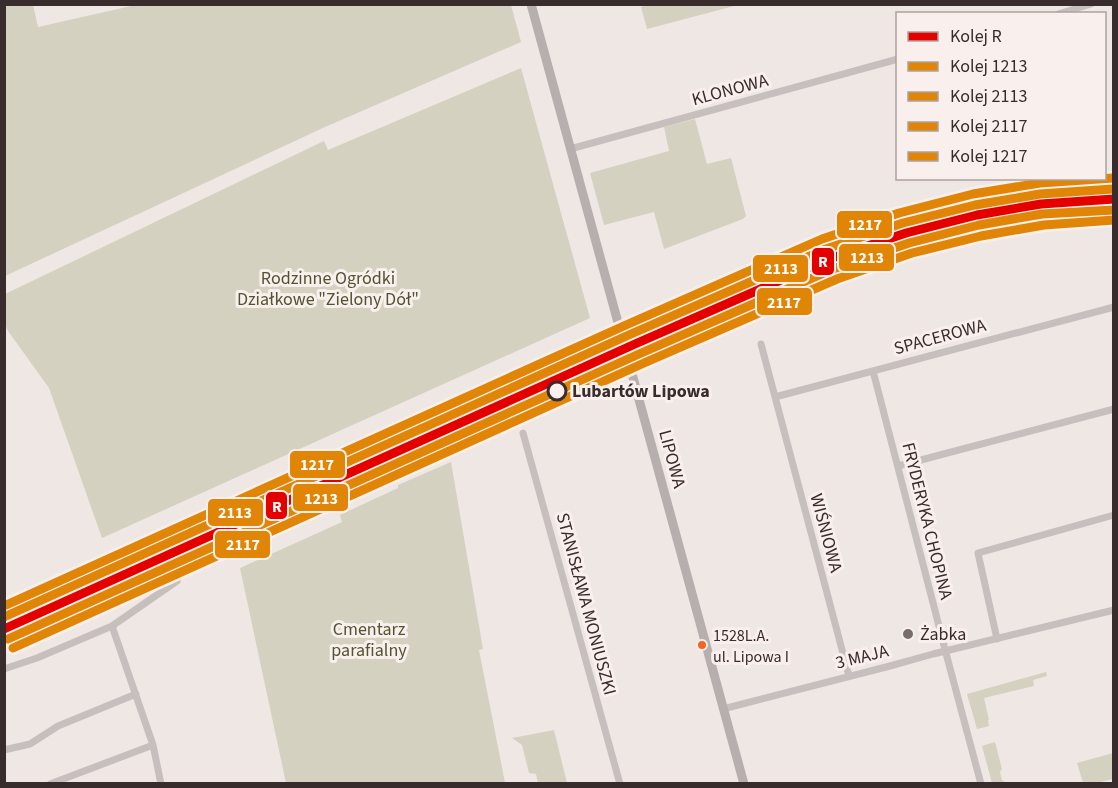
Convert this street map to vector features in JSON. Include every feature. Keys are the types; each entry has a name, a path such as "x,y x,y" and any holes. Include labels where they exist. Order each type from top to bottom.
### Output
{"street":[{"name":"LIPOWA","path":"531,4 744,783"},
{"path":"1065,12 1091,4"},
{"name":"KLONOWA","path":"570,149 896,58"},
{"name":"SPACEROWA","path":"775,397 1113,307"},
{"name":"WIŚNIOWA","path":"761,344 849,676"},
{"name":"FRYDERYKA CHOPINA","path":"873,371 981,783"},
{"path":"898,466 1113,409"},
{"name":"STANISŁAWA MONIUSZKI","path":"523,433 620,783"},
{"path":"997,639 978,553 1113,515"},
{"path":"4,669 37,658 112,626 177,581"},
{"name":"3 MAJA","path":"723,709 1113,610"},
{"path":"112,626 153,745 161,783"},
{"path":"4,750 30,744 58,726 136,694"},
{"path":"51,783 153,745"}],"green space":[{"path":"140,4 511,5 521,42 325,127 5,276 5,5 33,5 38,27"},
{"path":"649,4 738,5 647,29 641,7"},
{"name":"Rodzinne Ogródki Działkowe \"Zielony Dół\"","path":"521,68 590,318 102,538 49,388 5,324 5,294 324,141 328,150"},
{"path":"695,119 707,164 731,158 746,216 664,249 654,212 604,225 590,173 669,151 664,127"},
{"name":"Cmentarz parafialny","path":"451,462 483,649 479,650 505,783 286,783 240,568 342,522 340,515 398,488 398,485"},
{"path":"1046,672 1047,676 1033,680 1034,686 984,698 989,726 977,729 967,694"},
{"path":"554,730 567,783 538,783 536,774 529,773 522,745 512,738"},
{"path":"995,742 1002,769 1000,772 1002,780 1006,783 992,783 982,746"},
{"path":"1113,753 1113,779 1083,783 1077,763"}],"rail line":[{"name":"1217","path":"1106,178 1113,178"},
{"name":"1217","path":"4,606 822,239 899,213 973,194 1040,183 1084,180"},
{"name":"2113","path":"4,617 631,334 826,249 903,223 975,205 1040,194 1113,189"},
{"name":"R","path":"4,629 635,344 829,259 906,233 977,215 1041,204 1114,199"},
{"name":"1213","path":"8,639 639,354 833,269 909,243 979,225 1042,214 1114,210"},
{"name":"2117","path":"13,648 644,363 837,279 912,253 981,236 1044,225 1114,220"}],"place":[{"name":"Lubartów Lipowa","path":"557,391"},
{"name":"Żabka","path":"908,634"},
{"name":"1528L.A. ul. Lipowa I","path":"702,645"}]}
